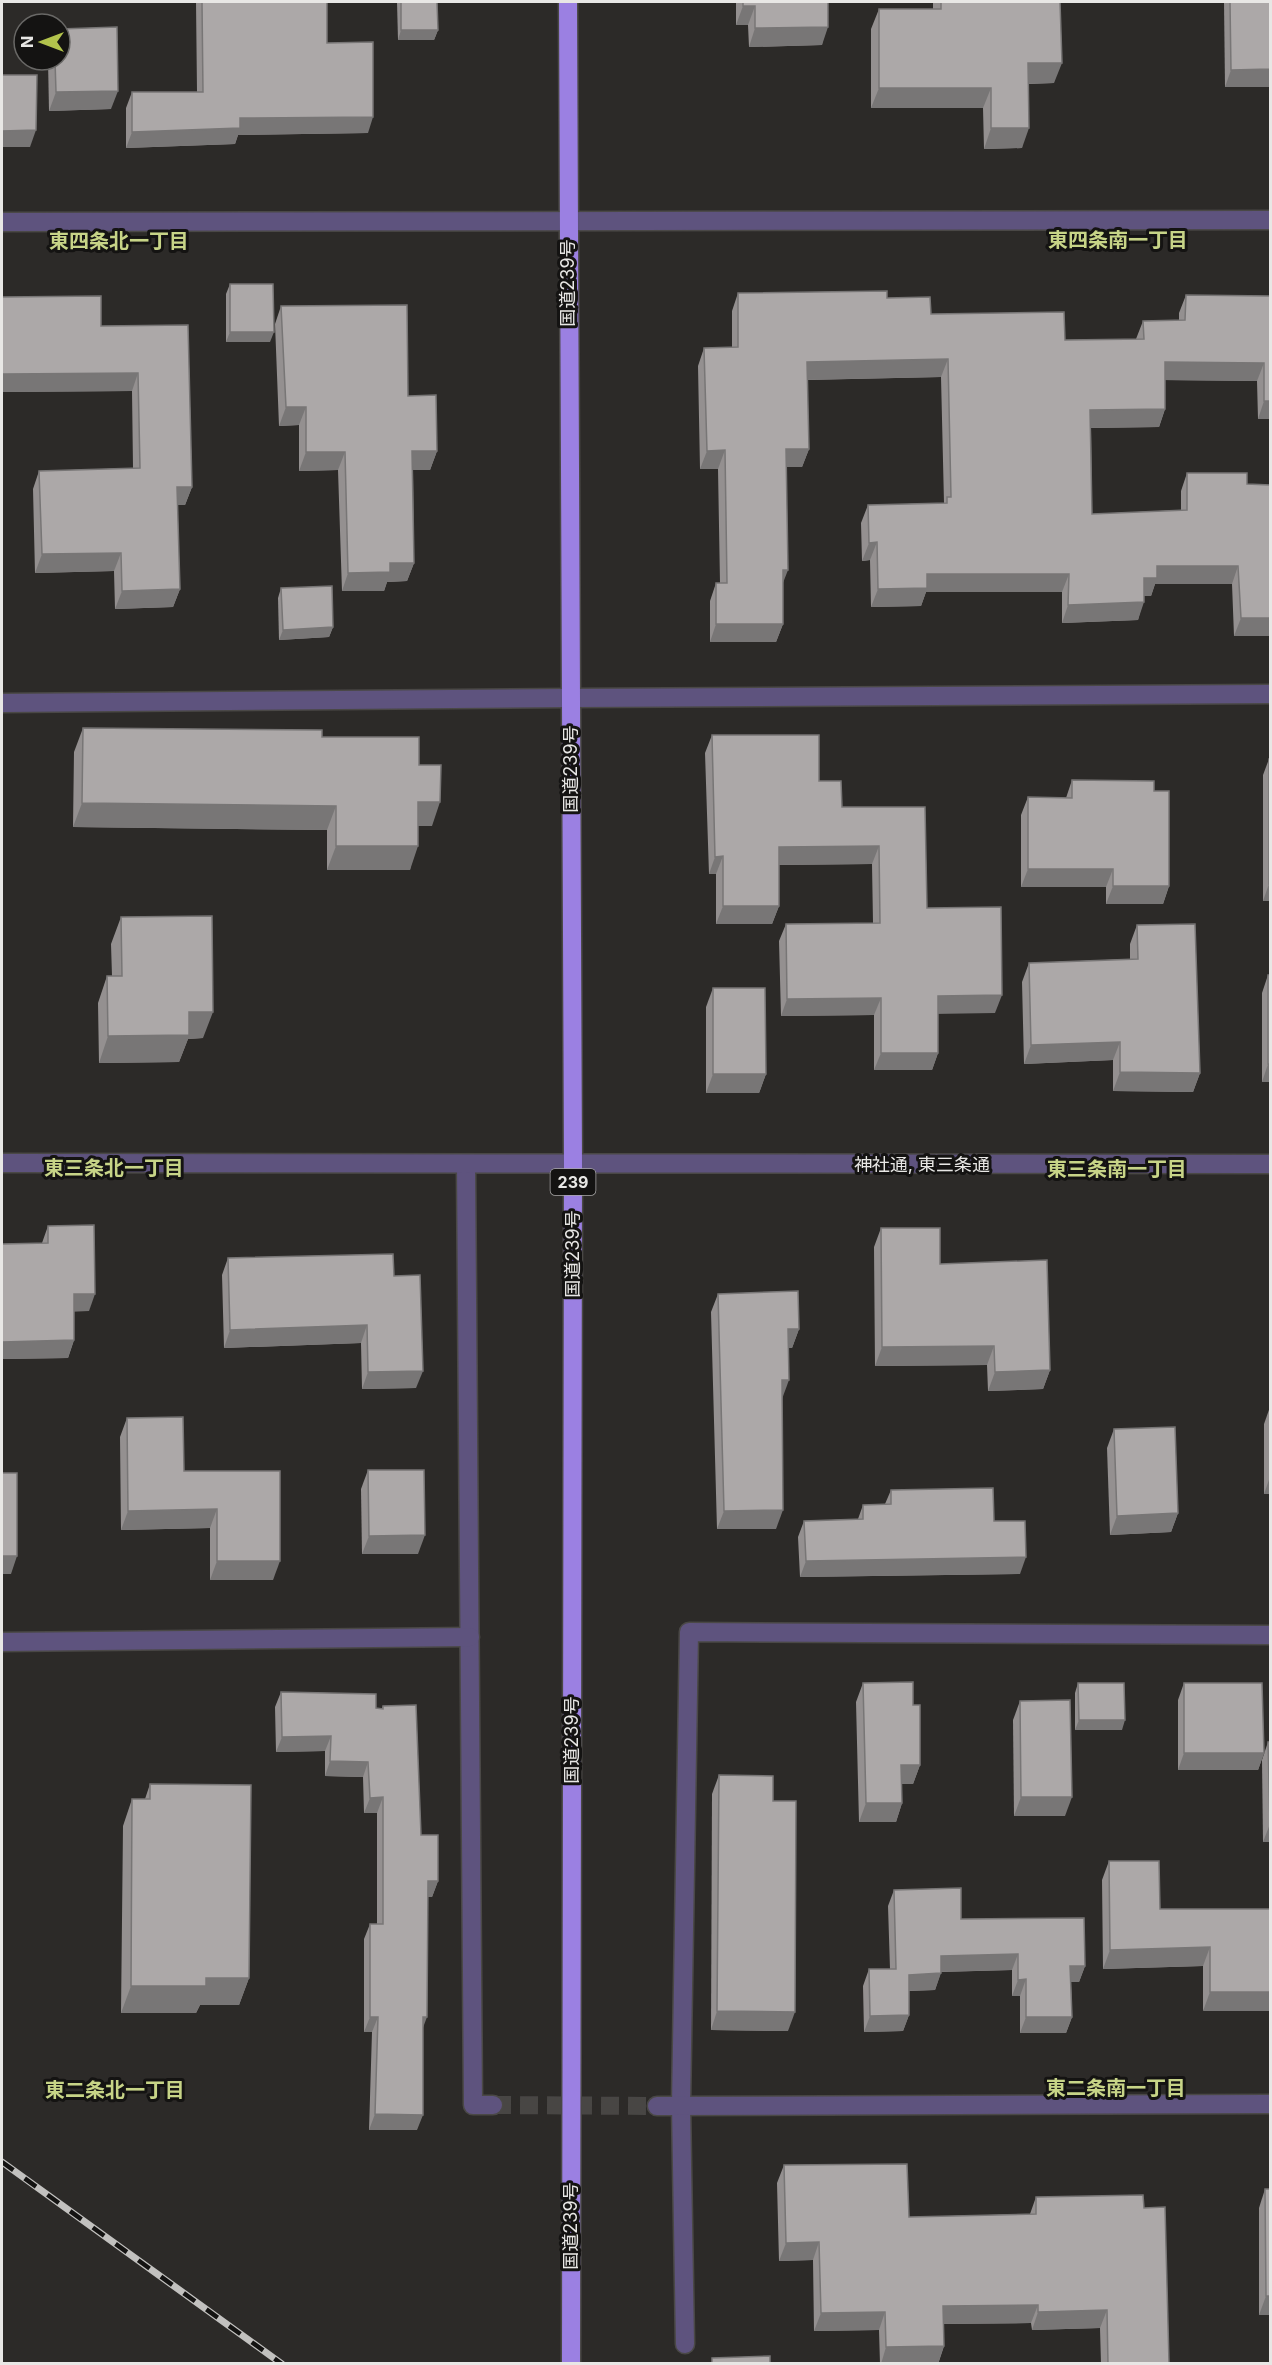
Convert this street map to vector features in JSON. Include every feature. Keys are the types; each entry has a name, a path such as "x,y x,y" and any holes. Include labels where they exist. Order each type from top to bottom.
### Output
{"highway":[{"name":"国道239号","path":"568,2 573,1165 571,2364"}],"street":[{"path":"2,222 1270,220"},
{"path":"2,703 1270,694"},
{"name":"神社通, 東三条通","path":"2,1163 1270,1164"},
{"path":"466,1164 473,2105 493,2105"},
{"path":"685,2344 681,2105 689,1632 1270,1635"},
{"path":"2,1642 470,1637"},
{"path":"657,2106 1270,2104"}],"building":[{"path":"202,2 327,2 327,43 373,42 373,117 240,118 240,128 132,132 132,92 203,92"},
{"path":"401,2 437,2 438,30 401,30"},
{"path":"743,2 828,2 828,27 755,28 755,6 743,6"},
{"path":"941,2 1060,2 1062,63 1028,63 1029,128 991,128 991,88 879,88 879,9 941,9"},
{"path":"1230,2 1270,2 1270,69 1231,70"},
{"path":"117,27 118,91 56,92 55,72 72,72 72,29"},
{"path":"2,75 37,75 36,130 2,131"},
{"path":"230,284 273,284 274,332 230,332"},
{"path":"887,291 887,298 930,297 931,314 1064,312 1065,340 1144,339 1143,321 1185,320 1186,295 1270,296 1270,401 1264,401 1264,363 1165,362 1165,409 1090,410 1092,514 1187,510 1187,473 1247,473 1247,484 1270,485 1270,618 1241,618 1238,566 1157,566 1157,578 1144,578 1144,602 1068,605 1069,574 927,574 927,588 878,589 877,542 869,543 868,505 947,503 947,497 951,497 948,359 807,362 809,449 786,449 788,570 783,570 783,624 716,624 716,583 727,583 725,450 707,451 704,348 738,347 738,293"},
{"path":"101,296 101,326 188,325 192,487 177,487 180,589 122,591 121,553 42,554 39,471 140,468 138,373 2,374 2,297"},
{"path":"407,305 408,396 436,395 437,451 412,451 414,563 390,563 390,572 348,573 345,452 306,452 306,407 286,407 281,306"},
{"path":"332,586 333,627 283,630 281,588"},
{"path":"83,728 322,730 322,737 419,737 419,765 441,765 440,802 418,802 418,846 336,846 336,806 82,803"},
{"path":"712,735 819,735 819,781 841,781 842,807 925,807 927,908 1001,907 1002,995 938,996 938,1053 881,1053 881,998 787,999 786,924 880,923 879,846 779,847 779,906 723,906 723,856 715,857"},
{"path":"1270,759 1270,884 1269,884"},
{"path":"1072,780 1154,781 1154,791 1169,791 1169,886 1113,886 1113,869 1028,869 1028,797 1072,798"},
{"path":"212,916 213,1012 189,1012 189,1035 108,1036 107,976 122,976 121,917"},
{"path":"1195,924 1200,1073 1120,1072 1120,1042 1031,1045 1029,963 1138,959 1137,925"},
{"path":"1268,975 1270,975 1270,1064 1268,1064"},
{"path":"713,988 765,988 766,1074 713,1074"},
{"path":"94,1225 95,1294 74,1294 74,1340 2,1342 2,1244 48,1243 48,1226"},
{"path":"881,1228 940,1228 940,1264 1047,1260 1050,1370 995,1372 994,1346 882,1347"},
{"path":"393,1254 394,1276 420,1275 423,1371 368,1372 367,1325 230,1330 228,1258"},
{"path":"798,1291 799,1329 788,1329 789,1380 782,1380 783,1510 724,1511 718,1294"},
{"path":"183,1417 184,1471 280,1471 280,1561 217,1561 217,1509 128,1511 127,1418"},
{"path":"1175,1427 1178,1513 1117,1516 1114,1429"},
{"path":"368,1470 424,1470 425,1535 369,1536"},
{"path":"2,1473 17,1473 17,1556 2,1556"},
{"path":"993,1488 994,1521 1025,1521 1026,1557 806,1561 804,1521 863,1519 863,1505 891,1504 891,1490"},
{"path":"913,1682 913,1705 920,1705 920,1765 901,1765 902,1803 866,1803 863,1683"},
{"path":"1078,1683 1124,1683 1125,1720 1079,1720"},
{"path":"1184,1683 1262,1683 1264,1753 1184,1753"},
{"path":"281,1692 376,1694 376,1708 383,1709 383,1706 416,1705 421,1835 438,1835 438,1881 428,1881 427,2017 423,2017 423,2115 375,2114 378,2017 370,2017 370,1924 383,1924 383,1797 370,1798 368,1762 330,1761 331,1736 282,1737"},
{"path":"1070,1700 1072,1797 1021,1797 1020,1701"},
{"path":"1268,1742 1270,1742 1270,1824"},
{"path":"719,1775 773,1776 773,1801 796,1801 795,2012 717,2011"},
{"path":"150,1784 251,1785 249,1978 206,1978 206,1986 131,1986 132,1799 150,1799"},
{"path":"1109,1861 1159,1861 1160,1909 1270,1909 1270,1992 1210,1992 1210,1947 1110,1950"},
{"path":"961,1888 961,1919 1084,1918 1085,1966 1070,1966 1072,2017 1026,2017 1026,1979 1018,1980 1018,1954 941,1956 941,1973 909,1975 909,2015 870,2016 869,1969 896,1969 894,1890"},
{"path":"907,2164 909,2217 1036,2214 1036,2197 1143,2195 1144,2208 1165,2207 1169,2363 1270,2364 1108,2364 1107,2310 1038,2312 1038,2305 943,2306 944,2346 886,2347 885,2312 821,2313 819,2242 786,2243 784,2165"},
{"path":"1265,2189 1270,2189 1270,2296 1266,2296"},
{"path":"770,2356 770,2364 712,2364 712,2358"}],"tunnel":[{"path":"493,2105 657,2106"}],"railway":[{"path":"2,2162 282,2364"}],"district":[{"name":"東四条南一丁目","path":"1118,240"},
{"name":"東四条北一丁目","path":"119,241"},
{"name":"東三条北一丁目","path":"114,1168"},
{"name":"東三条南一丁目","path":"1117,1169"},
{"name":"東二条南一丁目","path":"1116,2088"},
{"name":"東二条北一丁目","path":"115,2090"}]}
